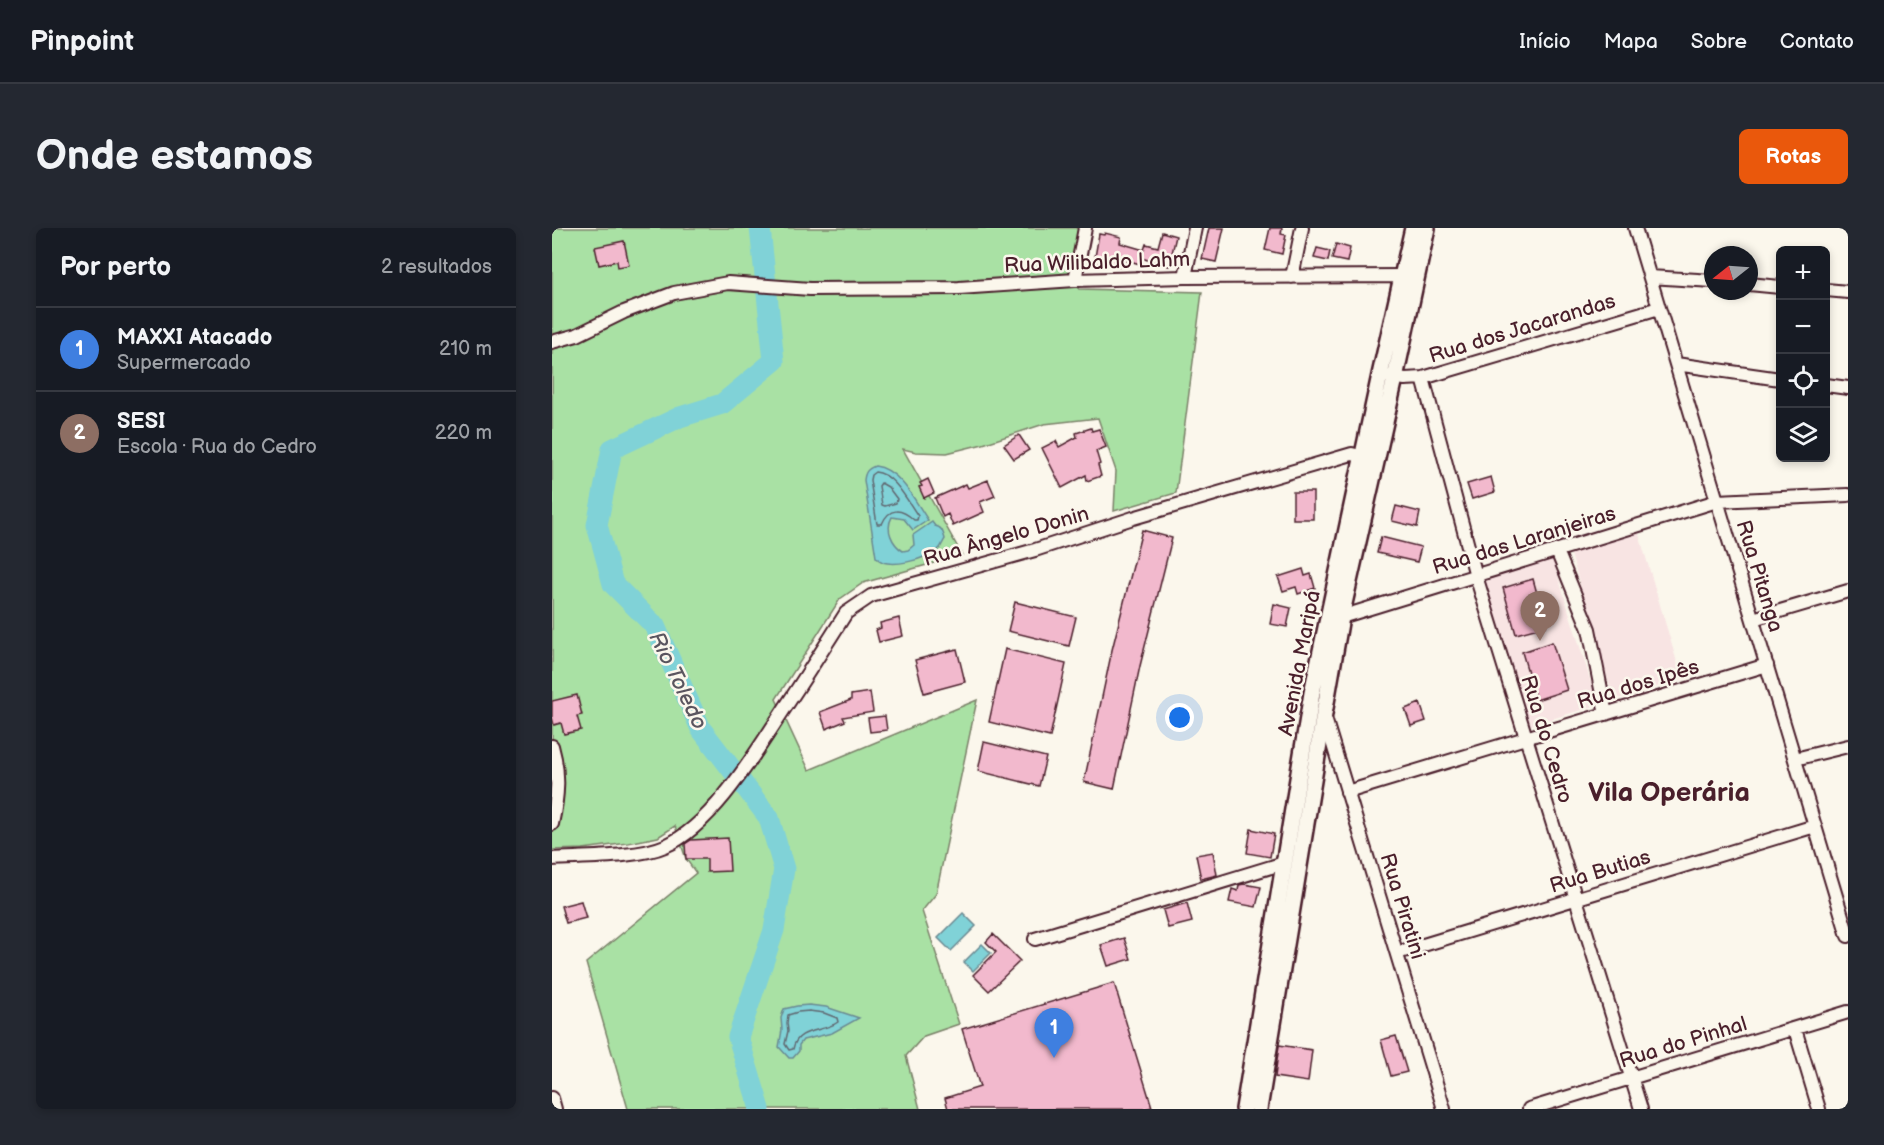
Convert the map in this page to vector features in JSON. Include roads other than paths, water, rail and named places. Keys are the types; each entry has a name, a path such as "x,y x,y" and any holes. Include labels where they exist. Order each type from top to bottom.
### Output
{"main road":[{"name":"Avenida Maripá","path":"1259,1109 1316,712 1409,278 1413,228"},
{"name":"Avenida Maripá","path":"1409,278 1427,228"},
{"name":"Avenida Maripá","path":"1244,1109 1284,863 1311,744"}],"street":[{"path":"1075,280 1085,228"},
{"path":"1185,277 1195,228"},
{"path":"1292,277 1302,228"},
{"name":"Rua Pitanga","path":"1635,228 1815,826 1844,905 1848,936"},
{"name":"Rua Wilibaldo Lahm","path":"552,342 577,335 624,312 674,293 728,283 810,289 959,288 1075,280 1185,277 1409,278"},
{"path":"1650,277 1704,280"},
{"path":"1758,285 1776,286"},
{"path":"1830,290 1848,292"},
{"name":"Rua dos Jacarandas","path":"1388,377 1423,378 1659,308"},
{"path":"1676,364 1776,377"},
{"name":"Rua do Cedro","path":"1423,378 1476,576 1641,1109"},
{"path":"1830,386 1848,388"},
{"name":"Rua Ângelo Donin","path":"552,859 634,854 664,847 683,837 714,806 742,772 846,613 871,596 1035,550 1133,518 1352,454 1370,458"},
{"name":"Rua das Laranjeiras","path":"1335,616 1476,576 1718,501 1848,495"},
{"path":"1557,550 1589,629 1606,714"},
{"path":"1753,619 1848,591"},
{"name":"Rua dos Ipês","path":"1347,792 1767,665"},
{"name":"Rua Piratini","path":"1316,712 1347,792 1444,1109"},
{"path":"552,746 557,762 558,794 552,825"},
{"path":"1795,759 1848,747"},
{"name":"Rua Butias","path":"1397,953 1815,826"},
{"path":"1035,939 1284,863"},
{"name":"Rua do Pinhal","path":"1529,1109 1848,1012"},
{"path":"1795,1029 1820,1109"},
{"path":"552,1098 555,1109"}],"water":[{"path":"875,466 884,468 899,479 928,520 913,530 904,519 892,517 889,526 896,544 903,551 908,550 914,545 913,535 932,522 941,529 945,539 935,552 908,562 898,563 881,561 876,557 864,480 867,471"},
{"path":"963,913 976,926 951,951 938,938"},
{"path":"982,944 991,953 973,971 964,962"},
{"path":"809,1005 826,1007 859,1018 832,1033 803,1040 799,1045 799,1051 793,1058 789,1058 779,1047 782,1030 781,1018 784,1009"}],"waterway":[{"name":"Rio Toledo","path":"760,228 774,361 722,404 680,417 612,449 597,525 613,584 655,626 701,729 769,818 784,869 774,930 738,1037 760,1109"}],"place":[{"name":"SESI","path":"1540,641"},
{"name":"MAXXI Atacado","path":"1054,1058"}],"district":[{"name":"Vila Operária","path":"1669,792"}]}
